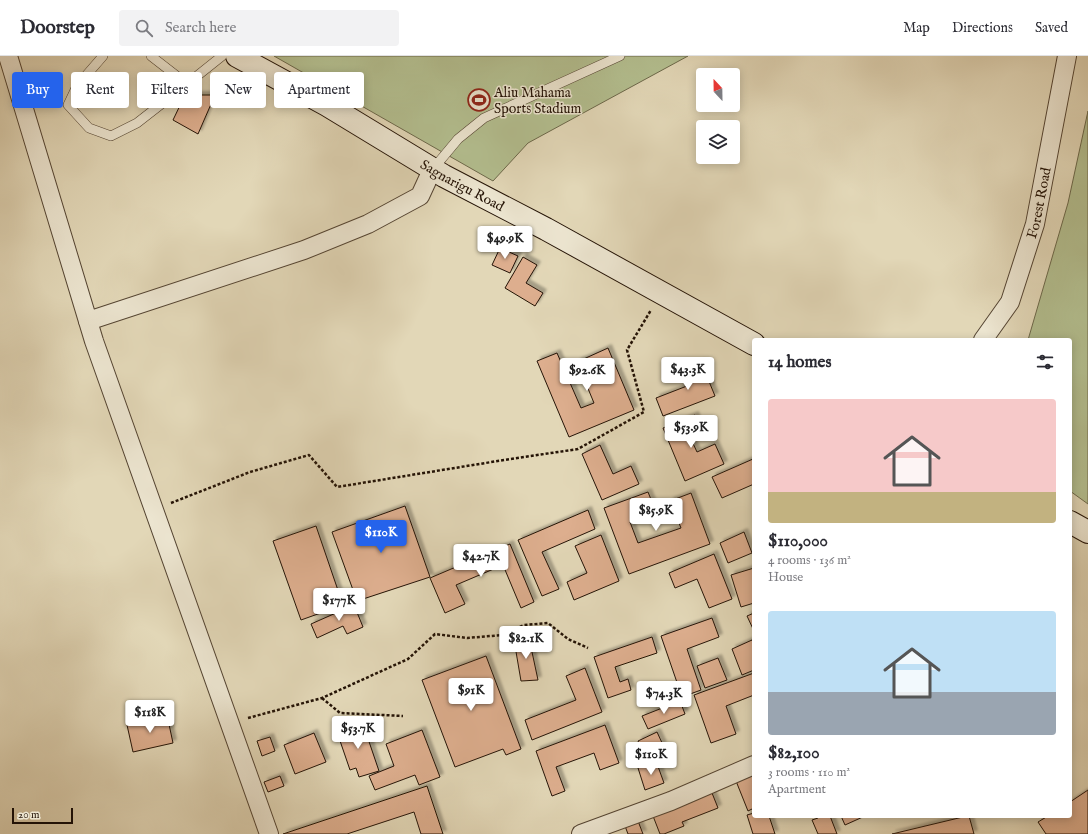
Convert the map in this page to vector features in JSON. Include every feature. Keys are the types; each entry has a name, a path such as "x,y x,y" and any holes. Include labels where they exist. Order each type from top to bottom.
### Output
{"main road":[{"name":"Sagnarigu Road","path":"237,56 327,105 432,170 546,229 752,343"},
{"path":"1072,523 1088,532"}],"street":[{"path":"8,56 94,341 269,834"},
{"name":"Forest Road","path":"984,338 1010,302 1035,224 1067,56"},
{"path":"88,321 304,250 368,224 420,196 432,170"},
{"path":"582,834 671,801 752,766"}],"lane":[{"path":"103,56 77,86 68,105 88,128 111,136 137,123 156,108"},
{"path":"151,56 172,72"},
{"path":"202,72 222,56"},
{"path":"432,170 458,139 484,118 620,56"}],"path":[{"path":"154,510 250,472 309,455 337,487 578,449 644,412 627,350 662,293"},
{"path":"230,723 322,698 408,659 435,634 467,638 503,635 524,625 548,623 568,639 588,648"},
{"path":"322,698 340,713 403,716"}],"green space":[{"name":"Aliu Mahama Sports Stadium","path":"274,56 688,56 528,143 493,181 364,107 364,72 302,72"},
{"path":"1088,111 1088,504 1072,492 1072,338 1029,338 1068,203"}],"building":[{"path":"202,95 210,95 210,106 198,134 173,120 179,108 202,108"},
{"path":"500,248 518,256 510,273 492,265"},
{"path":"523,257 537,265 526,283 543,293 535,306 505,288"},
{"path":"608,348 634,410 569,437 537,361 557,353 581,408 594,403 577,362"},
{"path":"701,362 715,396 663,416 656,398 687,386 681,370"},
{"path":"695,415 702,432 690,437 697,452 715,444 724,464 685,481 663,428"},
{"path":"600,445 613,474 631,466 639,484 602,500 582,454"},
{"path":"752,459 752,485 722,498 712,477"},
{"path":"648,492 656,512 630,522 638,543 681,528 670,501 691,493 710,544 629,574 604,508"},
{"path":"405,506 430,577 357,601 332,532"},
{"path":"588,510 595,529 542,552 559,589 542,596 518,540"},
{"path":"316,526 343,605 301,620 273,541"},
{"path":"744,532 752,553 728,563 720,543"},
{"path":"601,535 619,581 574,600 567,582 587,573 575,546"},
{"path":"510,544 534,602 521,608 503,565 456,585 465,604 445,613 430,578"},
{"path":"714,554 732,599 709,608 697,579 675,588 669,573"},
{"path":"752,569 752,604 741,607 731,575"},
{"path":"354,605 363,627 347,634 343,626 317,638 311,624"},
{"path":"752,614 752,627 747,616"},
{"path":"712,618 719,637 687,649 701,690 682,697 661,636"},
{"path":"652,637 657,653 615,667 620,682 628,679 631,690 608,698 594,657"},
{"path":"529,638 538,680 521,681 514,640"},
{"path":"752,640 752,671 742,675 732,649"},
{"path":"486,656 521,749 506,755 503,749 455,767 422,680"},
{"path":"718,658 727,680 705,688 697,666"},
{"path":"585,668 602,712 532,740 525,720 576,700 566,676"},
{"path":"752,674 752,696 726,706 736,734 711,743 694,695"},
{"path":"680,701 685,714 648,729 642,716"},
{"path":"167,715 173,743 133,752 127,725"},
{"path":"363,724 379,771 359,777 356,768 350,770 337,732"},
{"path":"605,725 619,763 600,770 594,753 556,767 565,791 552,796 536,751"},
{"path":"422,730 440,777 419,785 415,775 375,790 369,776 394,766 386,744"},
{"path":"657,732 663,745 643,753 638,741"},
{"path":"314,733 326,762 295,774 284,745"},
{"path":"270,737 275,751 262,756 257,741"},
{"path":"656,761 664,783 645,790 638,768"},
{"path":"752,775 752,809 748,811 736,781"},
{"path":"280,776 284,786 268,792 264,782"},
{"path":"427,786 443,834 421,834 414,812 347,834 283,834"},
{"path":"1088,790 1088,834 1046,834 1038,822 1045,818 1072,818 1072,801"},
{"path":"712,793 718,808 682,822 684,826 664,834 660,834 653,816"},
{"path":"752,814 752,818 770,818 775,834 753,834 747,815"},
{"path":"818,818 831,818 837,834 818,834 812,820"},
{"path":"842,818 861,818 845,825"},
{"path":"959,818 970,818 974,834 892,834"},
{"path":"638,821 643,834 628,834 625,826"}],"place":[{"name":"Aliu Mahama Sports Stadium","path":"479,100"}]}
